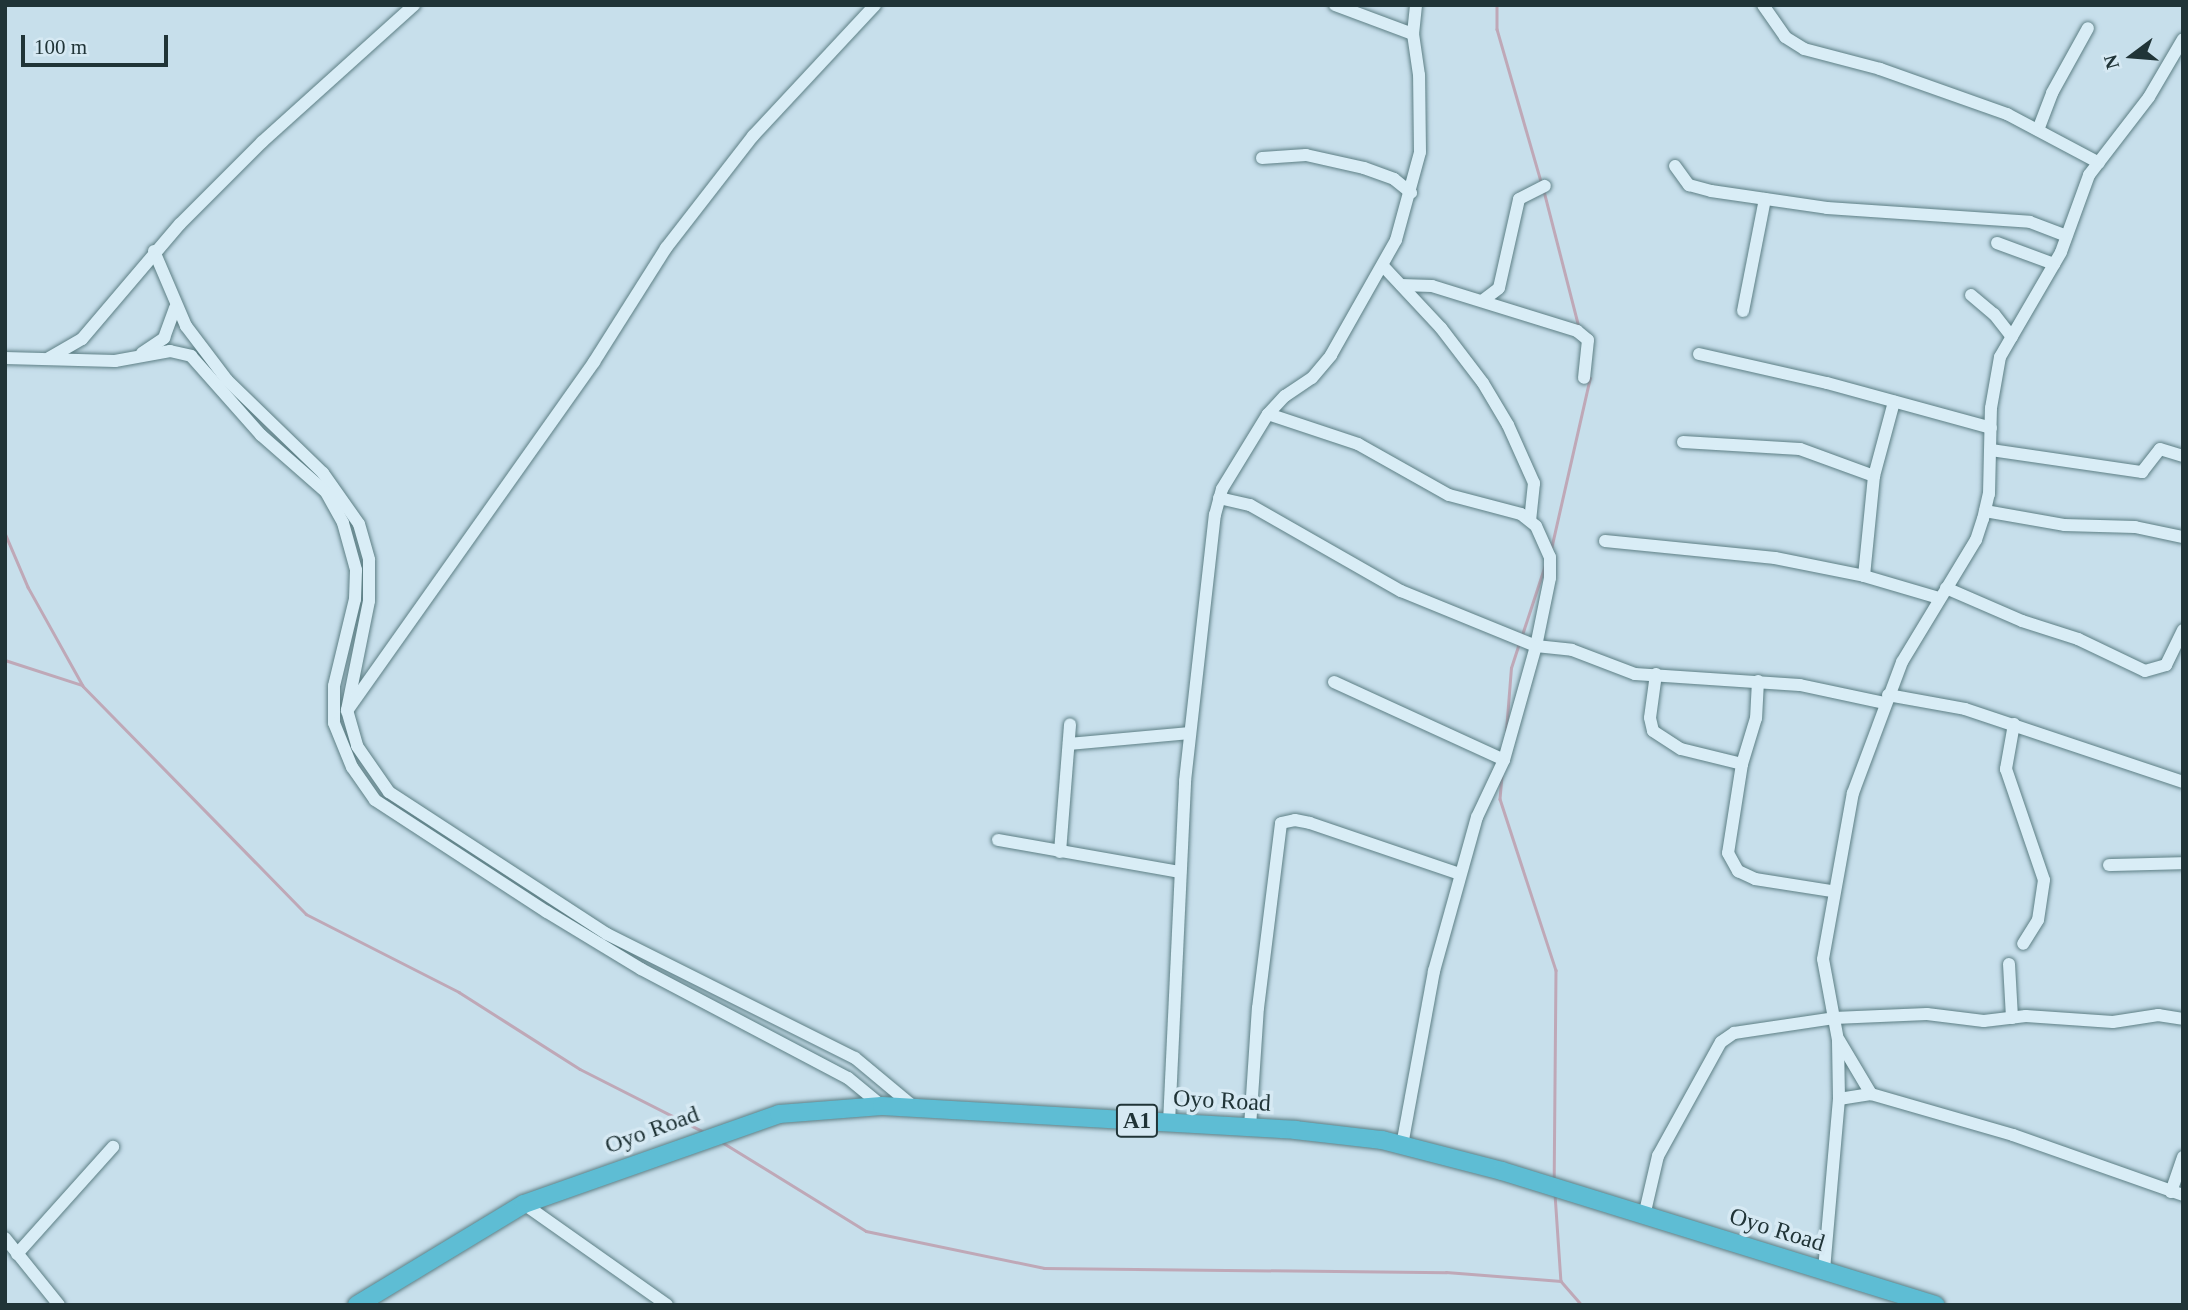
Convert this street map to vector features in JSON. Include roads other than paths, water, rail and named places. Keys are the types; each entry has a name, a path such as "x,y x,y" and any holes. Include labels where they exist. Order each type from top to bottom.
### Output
{"highway":[{"name":"Oyo Road","path":"357,1305 524,1204 779,1114 882,1106 1250,1127 1402,1145 1936,1305"}],"street":[{"path":"45,359 82,339 154,251 262,142 414,5"},
{"path":"334,723 347,710 594,362 666,248 753,136 875,5"},
{"path":"1335,5 1413,34"},
{"path":"1168,1124 1180,872 1190,733 1219,498 1268,414 1285,396 1312,378 1331,355 1383,266 1411,193 1420,152 1413,34 1416,5"},
{"path":"1763,5 1785,37 1804,49 1880,69 2038,130 2099,163"},
{"path":"2038,130 2052,93 2088,28"},
{"path":"1824,1270 1839,1099 1838,1040 1823,959 1832,891 1853,793 1886,699 1942,593 1976,540 1985,511 2000,357 2054,264 2089,175 2149,97 2183,39"},
{"path":"1262,158 1306,155 1364,168 1394,179 1411,193"},
{"path":"1675,166 1689,185 1765,199 1827,208 2030,222 2067,236"},
{"path":"1482,301 1499,288 1520,199 1545,186"},
{"path":"1742,311 1765,199"},
{"path":"1997,243 2054,264"},
{"path":"154,251 175,308 227,380 323,473 359,524 369,560 369,600 347,710 357,746 388,792 607,934 855,1058 914,1107"},
{"path":"1383,266 1483,383 1508,425 1534,483 1530,519 1550,557 1550,578 1526,642 1504,761 1477,817 1434,971 1402,1145"},
{"path":"1401,285 1414,282 1482,301 1584,336 1589,345 1584,378"},
{"path":"1970,295 1994,314 2012,337"},
{"path":"135,356 163,338 175,308"},
{"path":"82,339 89,362"},
{"path":"5,358 89,362 184,351 191,356 261,435 334,503 356,570 355,599 334,687 334,723 352,767 387,810 641,969 848,1078 882,1106"},
{"path":"1699,354 1991,428"},
{"path":"1864,576 1874,476 1894,402"},
{"path":"1268,414 1358,444 1449,495 1530,519"},
{"path":"1683,442 1800,449 1874,476"},
{"path":"1991,450 2142,472 2160,449 2183,456"},
{"path":"1219,498 1250,505 1401,591 1526,642 1572,650 1612,668 1758,681 1886,699 2014,724 2183,782"},
{"path":"1985,511 2064,525 2135,527 2183,537"},
{"path":"1605,541 1775,558 1942,593 2078,639 2145,671 2166,665 2183,630"},
{"path":"1656,674 1650,719 1653,731 1681,749 1742,764"},
{"path":"1758,681 1756,718 1742,764 1728,839 1733,865 1755,878 1832,891"},
{"path":"1334,682 1504,761"},
{"path":"1060,852 1070,724"},
{"path":"2014,724 2006,769 2045,880 2038,920 2023,944"},
{"path":"1069,744 1190,733"},
{"path":"1250,1127 1258,1008 1281,823 1295,820 1310,823 1460,874"},
{"path":"998,841 1180,872"},
{"path":"2109,865 2183,863"},
{"path":"2009,964 2012,1018"},
{"path":"1644,1216 1658,1156 1721,1042 1734,1033 1833,1018 1927,1014 1984,1021 2012,1018 2113,1022 2158,1015 2183,1019"},
{"path":"1838,1040 1871,1094"},
{"path":"1839,1099 1871,1094 2013,1135 2177,1193 2183,1157"},
{"path":"18,1254 113,1147"},
{"path":"524,1204 667,1305"},
{"path":"5,1238 59,1305"}],"waterway":[{"path":"1497,5 1497,29 1542,185"},
{"path":"1544,191 1579,327"},
{"path":"1551,549 1590,378"},
{"path":"5,533 28,587 83,686 306,914 459,992 580,1069 704,1132"},
{"path":"1522,635 1545,565"},
{"path":"1506,731 1511,668 1519,644"},
{"path":"5,660 82,685"},
{"path":"1502,776 1500,799 1556,970 1554,1180"},
{"path":"722,1142 866,1231 1044,1268 1446,1272 1561,1281 1582,1305"},
{"path":"1555,1194 1561,1281"}]}
